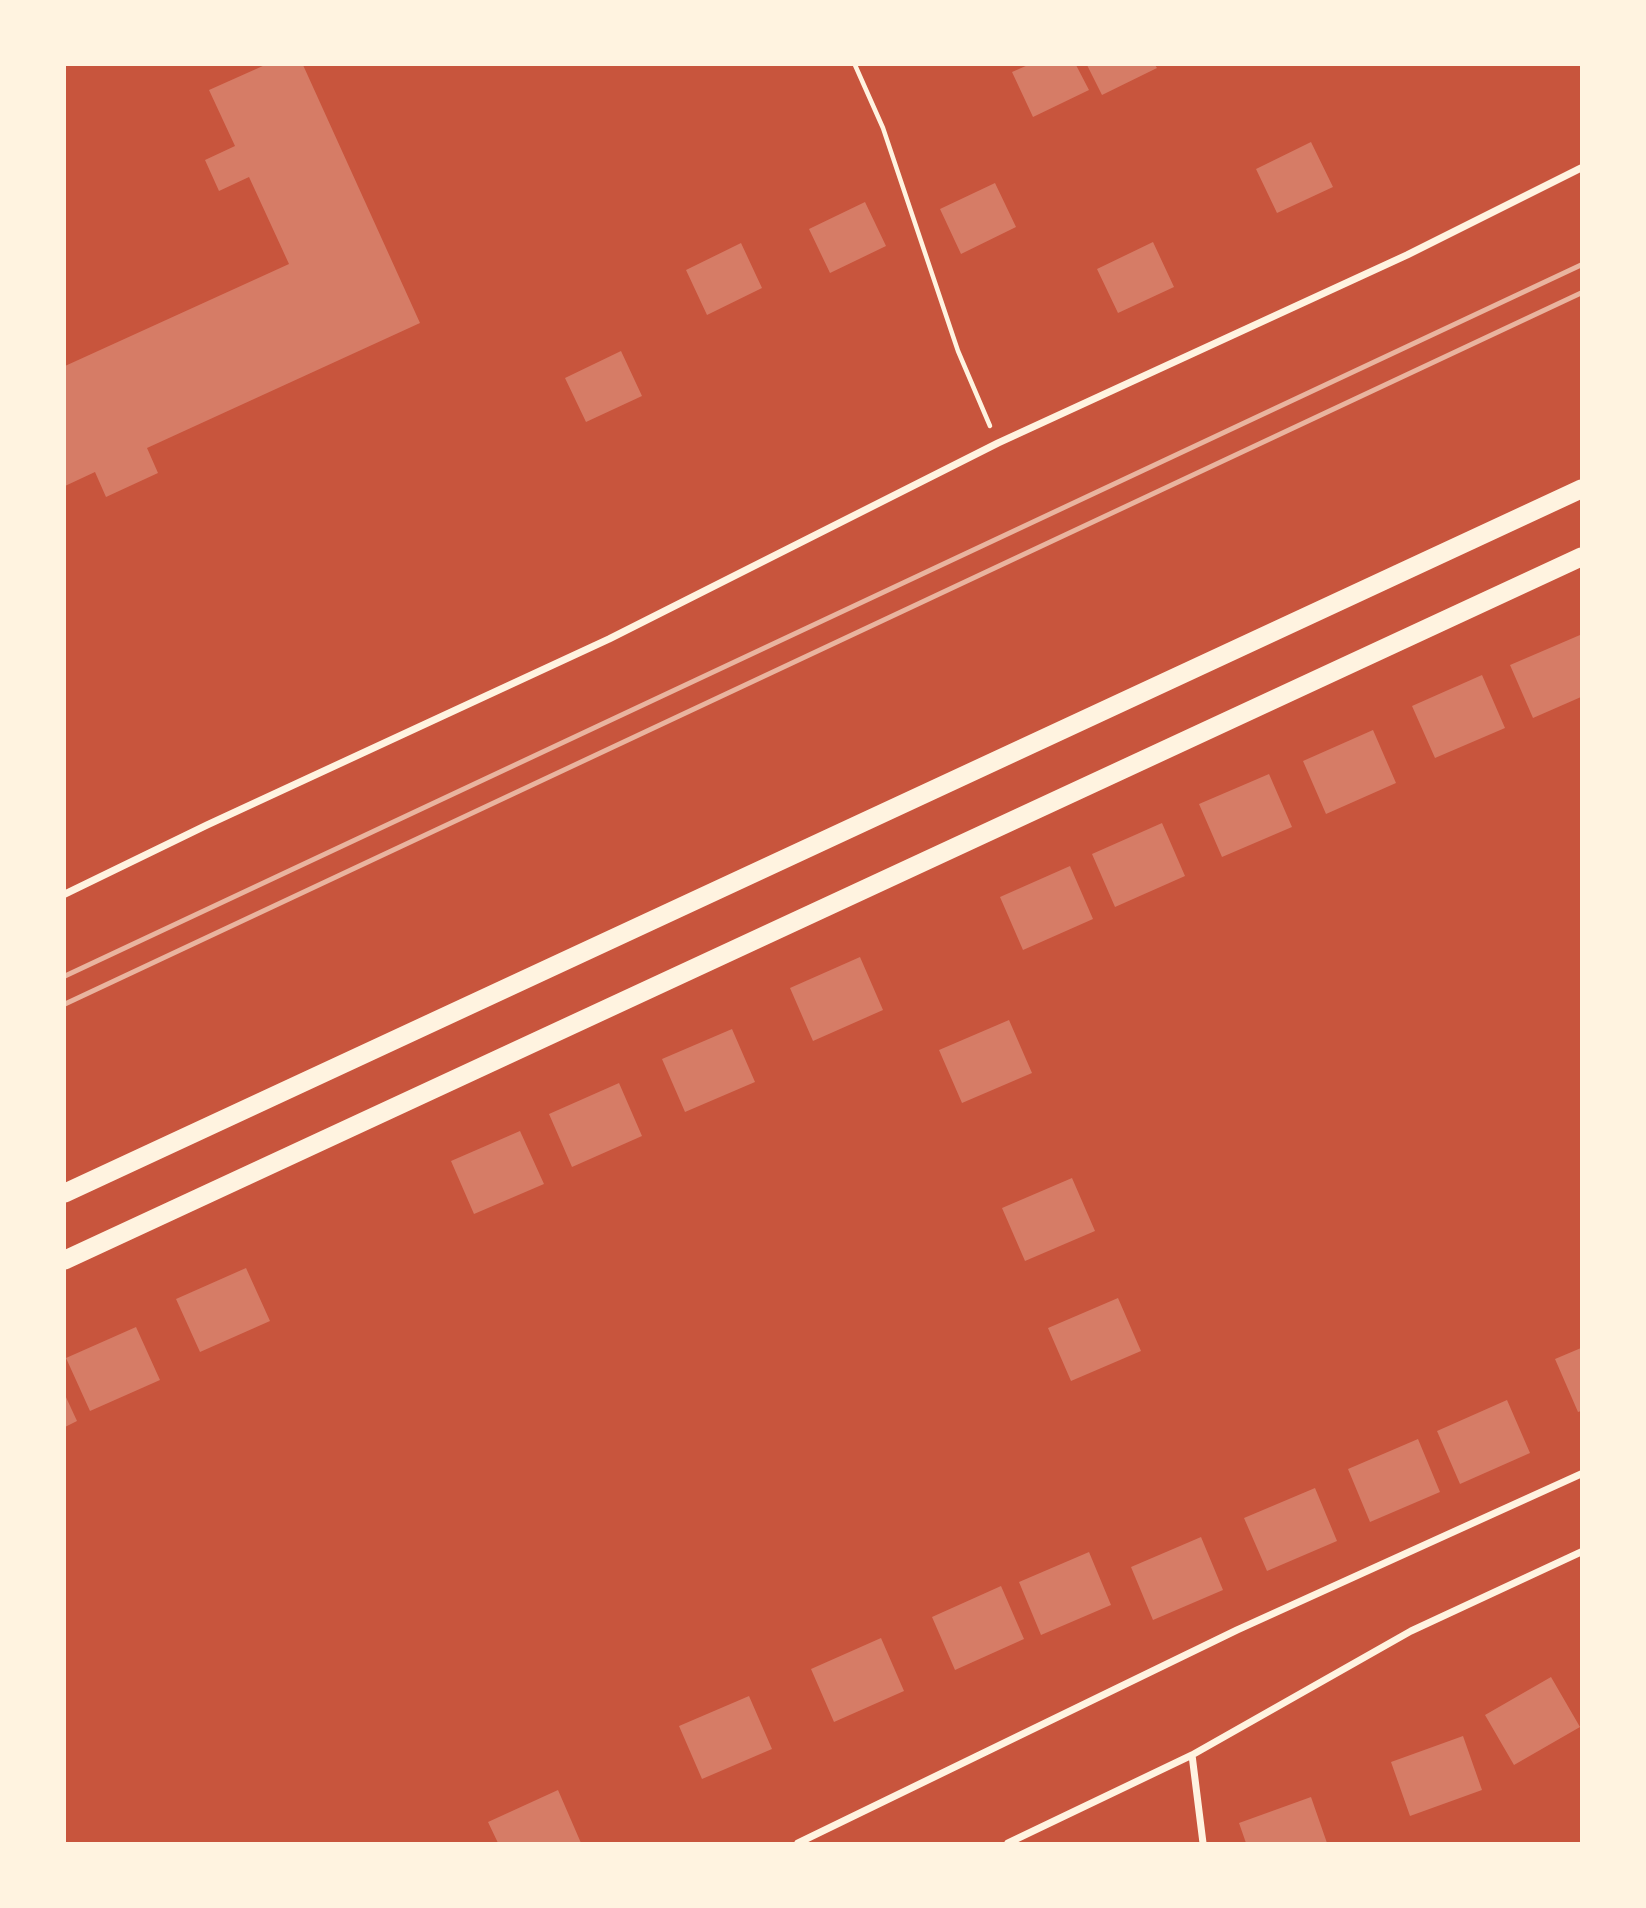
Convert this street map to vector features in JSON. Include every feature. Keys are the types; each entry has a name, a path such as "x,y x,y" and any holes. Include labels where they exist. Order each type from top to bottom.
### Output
{"highway":[{"path":"65,1193 1581,489"},
{"path":"65,1259 1581,557"}],"street":[{"path":"65,894 207,825 610,639 998,443 1407,255 1581,168"},
{"path":"798,1843 1237,1630 1581,1474"},
{"path":"1008,1843 1192,1755 1411,1631 1581,1552"},
{"path":"1192,1755 1203,1843"}],"path":[{"path":"855,65 883,128 958,351 998,443"}],"building":[{"path":"265,65 303,65 420,323 147,448 158,473 106,497 95,472 65,486 65,366 289,264 249,177 219,191 205,160 235,146 209,90"},
{"path":"1028,65 1076,65 1089,90 1033,117 1012,72"},
{"path":"1087,65 1155,65 1157,68 1102,95"},
{"path":"1311,142 1333,187 1277,213 1256,169"},
{"path":"995,183 1016,227 961,254 940,209"},
{"path":"865,202 886,246 830,273 809,229"},
{"path":"1153,242 1174,287 1118,313 1097,269"},
{"path":"741,243 762,288 707,315 686,270"},
{"path":"621,351 642,396 586,422 565,378"},
{"path":"1580,635 1581,697 1533,718 1510,665"},
{"path":"1482,675 1505,728 1435,758 1412,706"},
{"path":"1373,730 1396,783 1326,814 1303,761"},
{"path":"1269,774 1292,827 1222,857 1199,804"},
{"path":"1162,823 1185,876 1115,907 1092,854"},
{"path":"1070,866 1093,919 1023,950 1000,897"},
{"path":"860,957 883,1010 813,1041 790,988"},
{"path":"1009,1020 1032,1073 962,1103 939,1050"},
{"path":"732,1029 755,1082 685,1112 662,1059"},
{"path":"619,1083 642,1136 572,1167 549,1114"},
{"path":"520,1131 544,1184 474,1214 451,1161"},
{"path":"1072,1178 1095,1231 1025,1261 1002,1208"},
{"path":"246,1268 270,1321 200,1352 176,1299"},
{"path":"1118,1298 1141,1351 1071,1381 1048,1328"},
{"path":"136,1327 160,1380 90,1411 66,1358"},
{"path":"1581,1348 1581,1411 1578,1412 1555,1359"},
{"path":"65,1395 77,1421 65,1427"},
{"path":"1507,1400 1530,1453 1460,1484 1437,1431"},
{"path":"1418,1439 1440,1492 1370,1522 1348,1469"},
{"path":"1315,1488 1337,1541 1267,1571 1244,1518"},
{"path":"1201,1537 1223,1590 1153,1620 1131,1567"},
{"path":"1089,1552 1111,1605 1041,1635 1019,1582"},
{"path":"1001,1586 1024,1639 955,1670 932,1617"},
{"path":"881,1638 904,1691 834,1722 811,1669"},
{"path":"1551,1677 1580,1727 1514,1765 1485,1715"},
{"path":"749,1696 772,1749 702,1779 679,1726"},
{"path":"1463,1736 1482,1790 1410,1816 1391,1762"},
{"path":"558,1790 581,1843 498,1843 488,1822"},
{"path":"1311,1797 1327,1843 1246,1843 1239,1823"}],"railway":[{"path":"65,976 1581,265"},
{"path":"65,1004 1581,293"}]}
